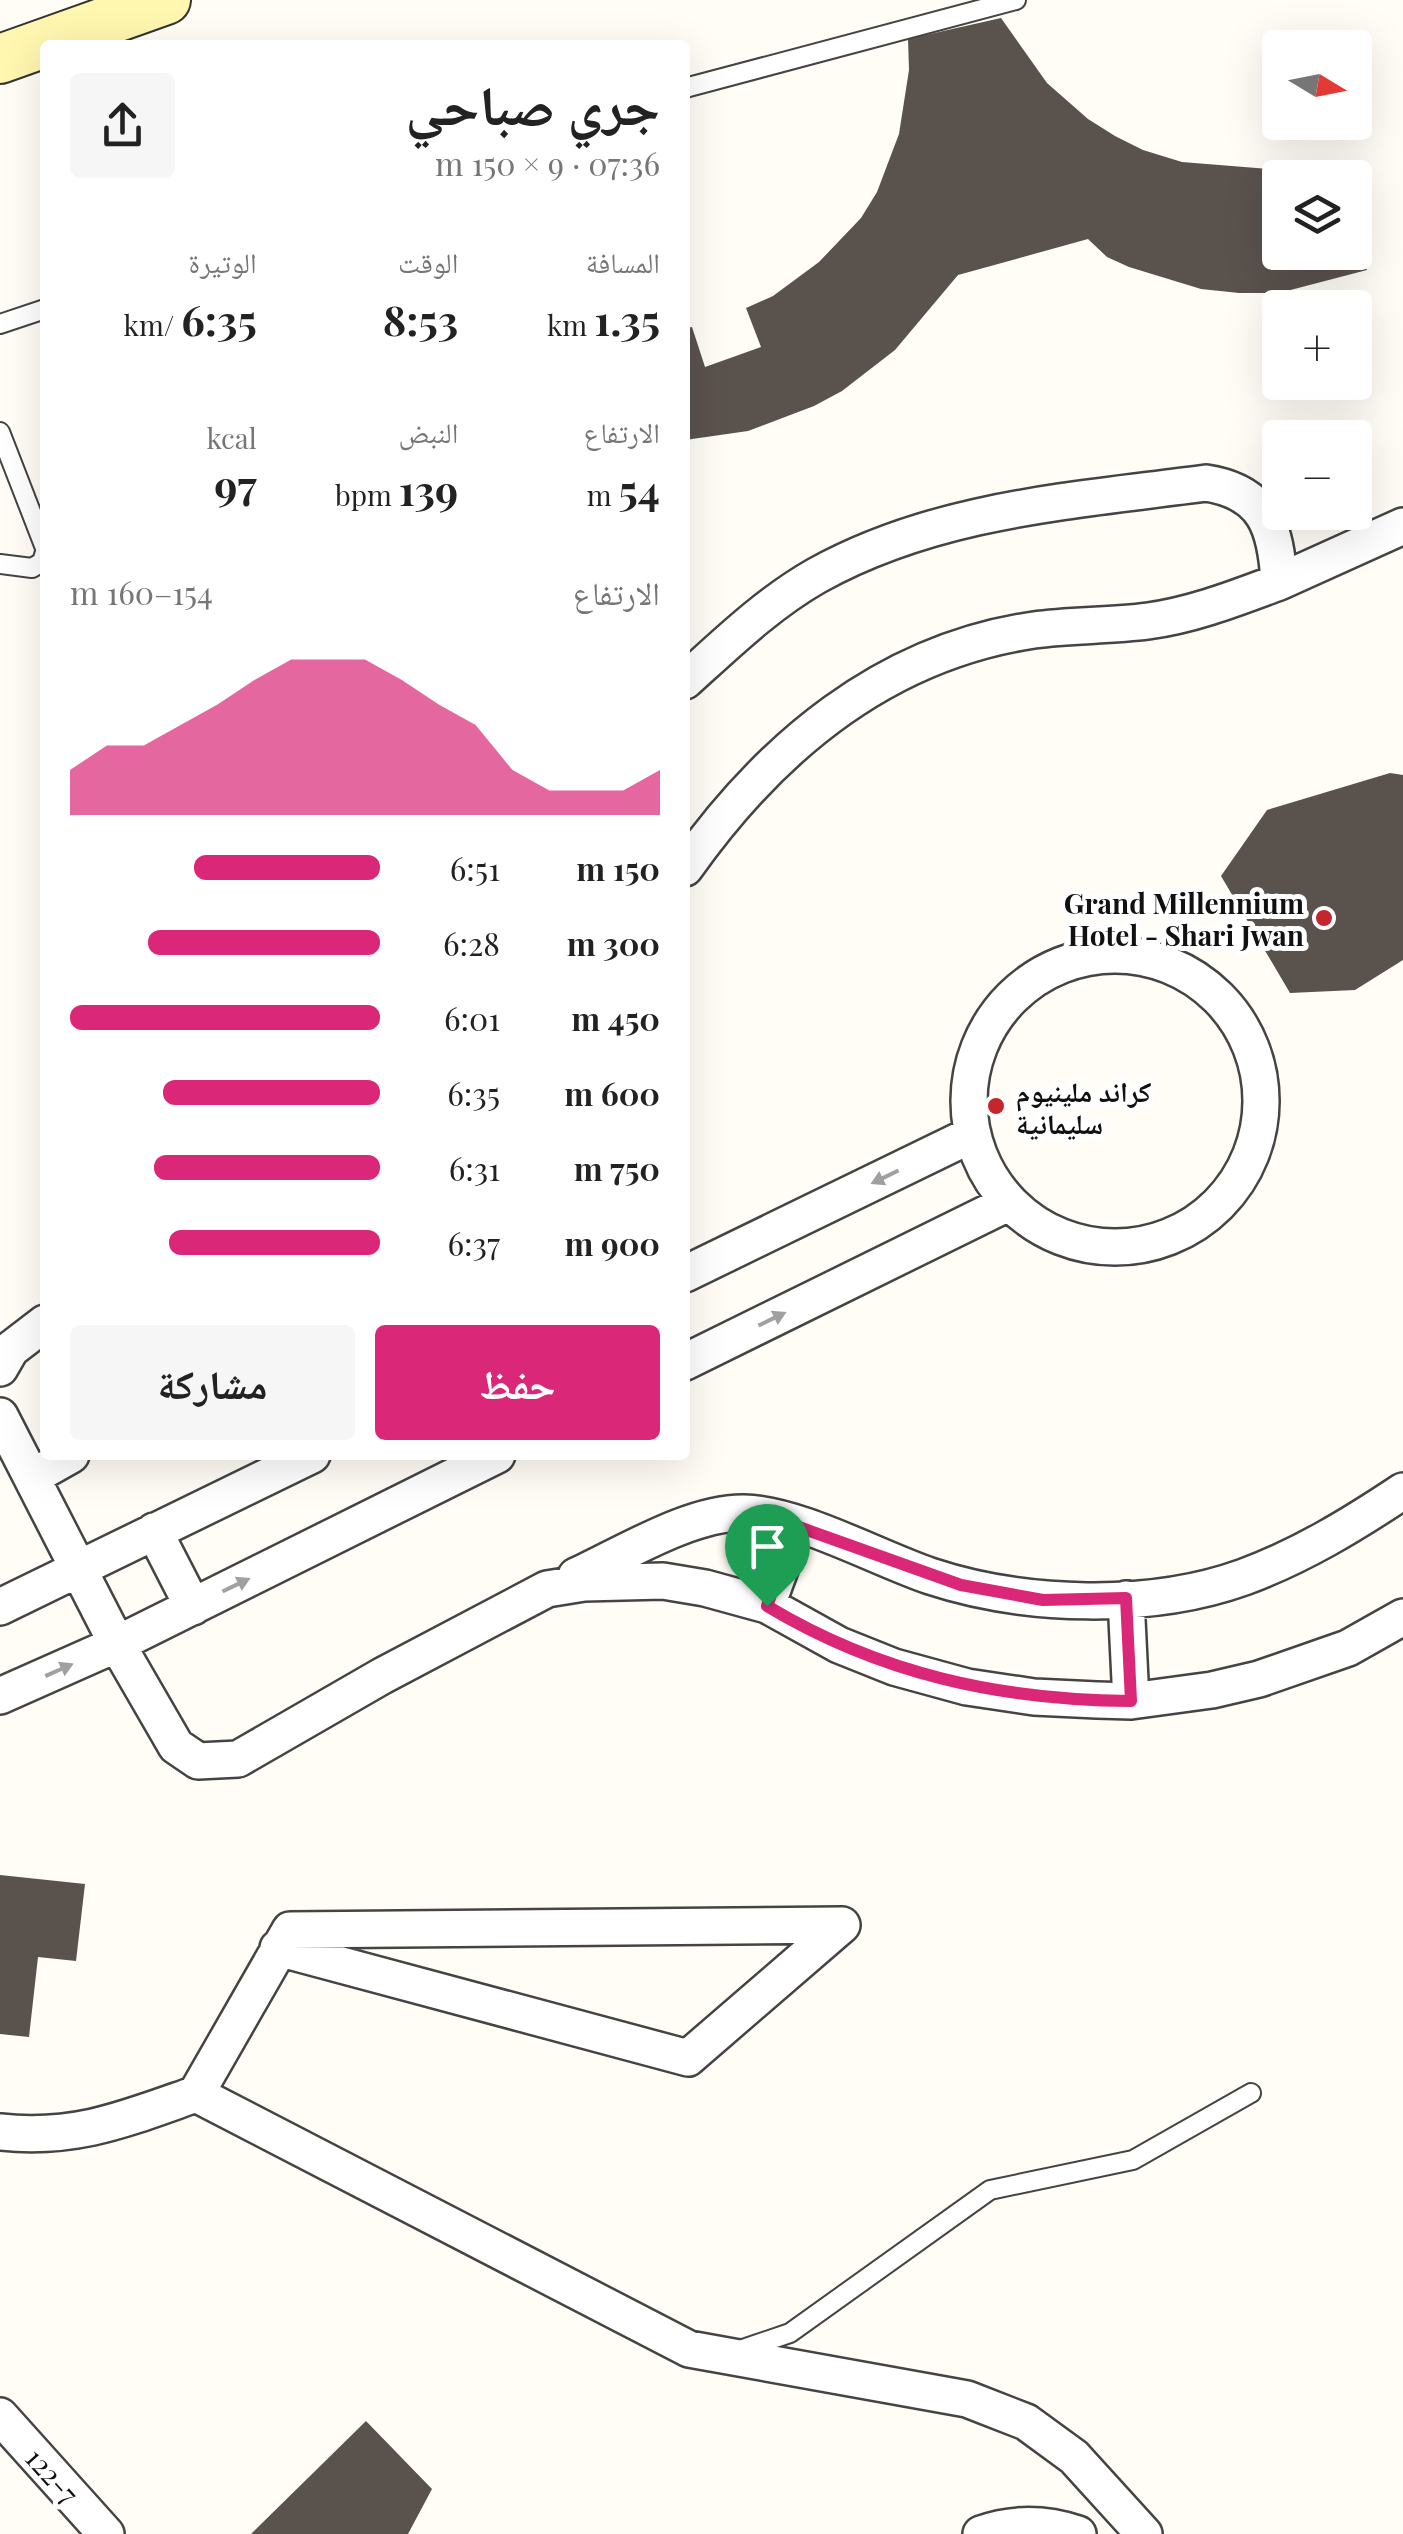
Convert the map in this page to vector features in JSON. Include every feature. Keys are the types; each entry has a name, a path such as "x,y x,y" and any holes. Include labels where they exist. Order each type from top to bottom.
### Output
{"main road":[{"path":"53,40 166,0"},
{"path":"0,59 40,45"}],"street":[{"path":"690,676 750,622 814,577 887,543 957,520 1026,505 1206,484 1226,486 1242,493 1265,517 1277,550 1279,582"},
{"path":"690,861 732,806 813,727 851,699 926,659 1032,630 1178,616 1279,582 1403,526"},
{"path":"1105,954 1153,958 1196,977 1232,1011 1255,1056 1262,1104 1253,1153 1228,1196 1190,1228 1144,1246 1094,1248 1048,1233 1008,1204 981,1164 968,1118 971,1070 988,1026 1018,990 1058,964 1105,954"},
{"path":"690,1272 973,1134"},
{"path":"690,1360 1008,1204"},
{"path":"0,1368 11,1349 40,1328"},
{"path":"0,1416 118,1644 176,1746 198,1760 229,1761 547,1589 702,1519 746,1513 796,1526 961,1585 1043,1600 1126,1598 1240,1578 1315,1546 1403,1491"},
{"path":"32,1477 63,1460"},
{"path":"0,1607 302,1460"},
{"path":"0,1696 118,1644 487,1460"},
{"path":"767,1606 796,1526"},
{"path":"154,1531 193,1607"},
{"path":"547,1589 584,1583 663,1581 767,1606 839,1645 894,1667 967,1687 1034,1697 1131,1701 1259,1679 1348,1648 1403,1617"},
{"path":"1126,1598 1131,1701"},
{"path":"0,2132 41,2136 98,2129 196,2094 278,1948 290,1930 842,1925 688,2058 278,1948"},
{"path":"196,2094 689,2348 967,2398 1026,2422 1074,2457 1144,2534"},
{"name":"122-7","path":"0,2416 106,2534"},
{"path":"981,2534 1003,2526 1029,2524 1078,2534"}],"lane":[{"path":"690,87 1016,0"},
{"path":"0,324 40,311"},
{"path":"1,436 40,537"},
{"path":"0,564 32,568 40,557"},
{"path":"689,2348 743,2350 790,2333 990,2190 1133,2160 1251,2093"}],"building":[{"path":"1001,18 1047,83 1088,119 1115,136 1182,162 1262,168 1262,270 1367,270 1290,290 1239,293 1201,289 1129,267 1107,257 1088,239 958,275 895,350 842,391 748,431 690,439 690,327 705,367 761,347 746,308 773,296 819,262 861,218 877,192 899,134 909,70 908,39"},
{"name":"Grand Millennium Hotel - Shari Jwan","path":"1390,773 1403,775 1403,960 1355,990 1290,993 1221,876 1267,810"},
{"path":"0,1875 85,1884 76,1961 38,1957 29,2037 0,2034"},
{"path":"366,2421 432,2489 408,2534 251,2534"}],"place":[{"name":"Grand Millennium Hotel - Shari Jwan","path":"1324,918"},
{"name":"كراند ملينيوم سليمانية","path":"996,1106"}],"route":[{"path":"796,1526 961,1585 1043,1600 1126,1598 1131,1701 1034,1697 967,1687 894,1667 839,1645 767,1606 796,1526"}]}
